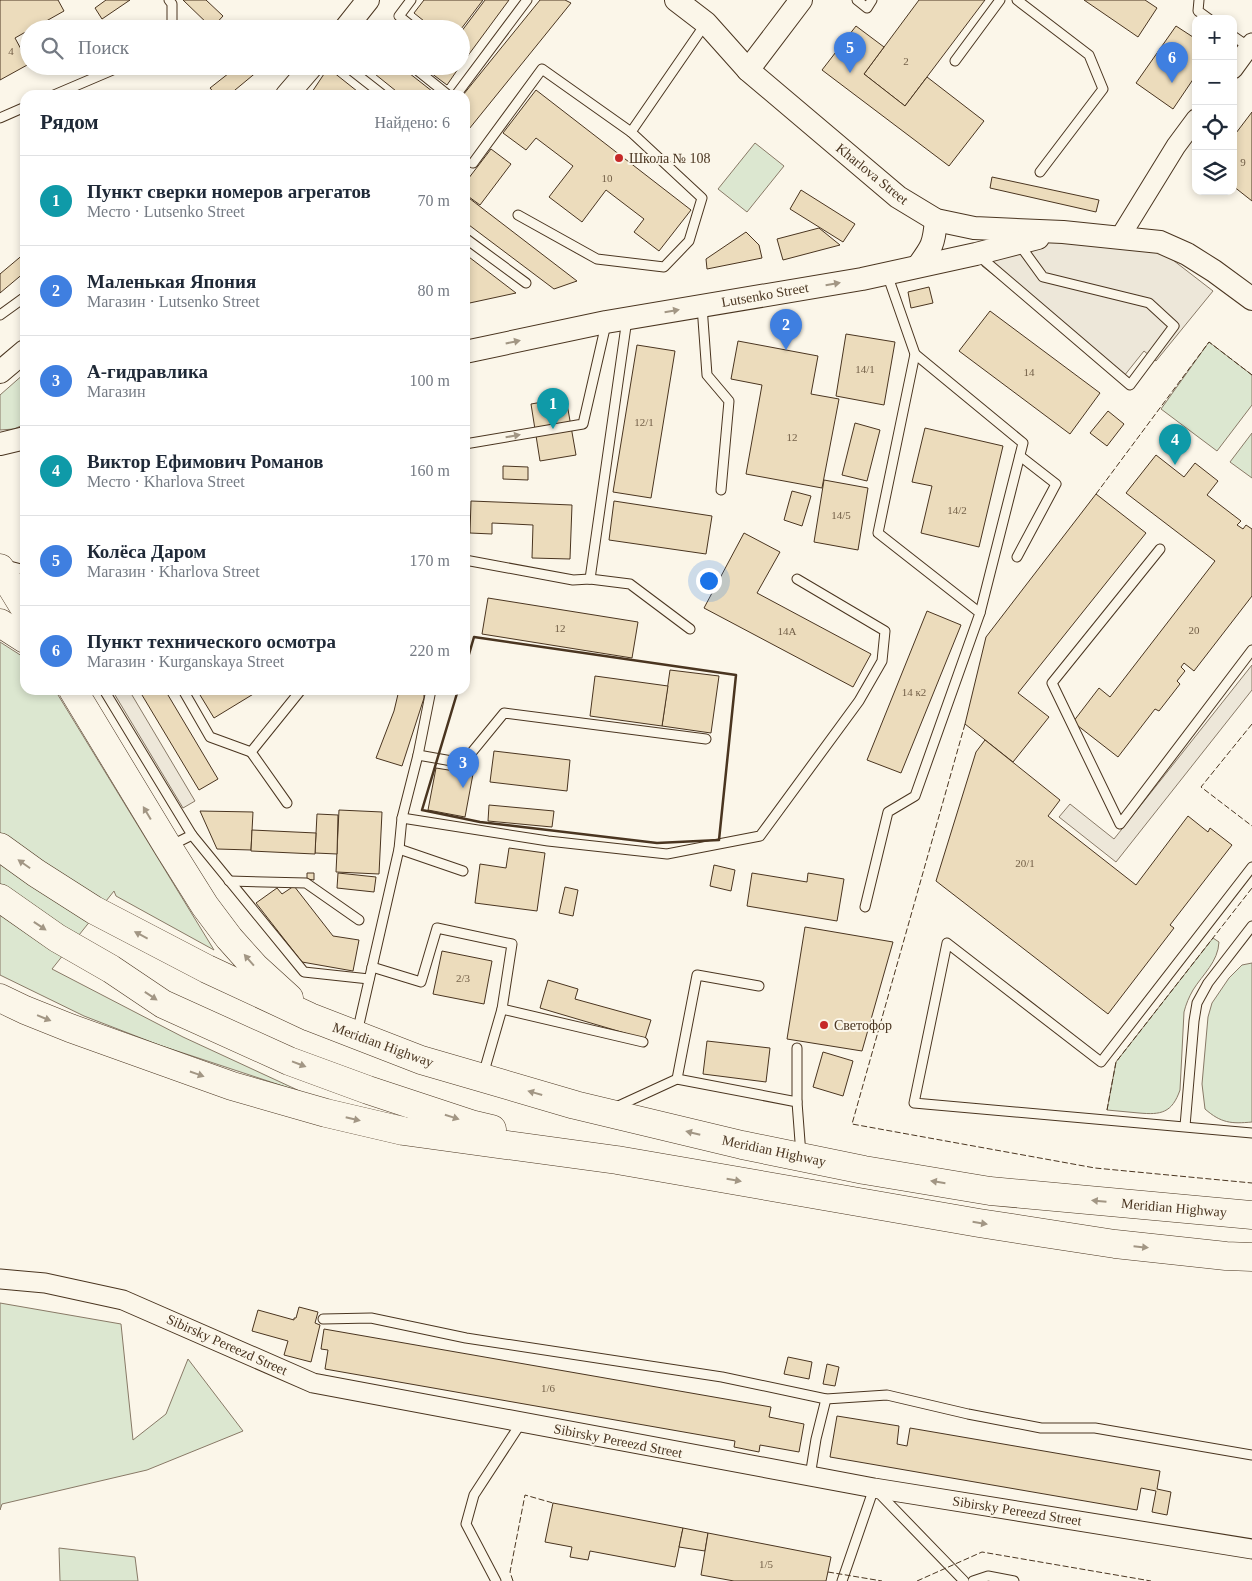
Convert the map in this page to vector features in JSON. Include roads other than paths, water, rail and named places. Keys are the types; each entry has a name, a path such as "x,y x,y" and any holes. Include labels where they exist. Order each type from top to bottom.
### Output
{"main road":[{"path":"0,566 20,600"},
{"path":"0,623 20,636"},
{"path":"76,695 205,906 254,967 310,1017"},
{"name":"Meridian Highway","path":"0,847 36,873 94,910 207,969 310,1017 421,1060 606,1112 742,1145 864,1170 990,1191 1252,1215"},
{"path":"0,898 57,938 111,969 163,1004 289,1061 368,1090 471,1124 617,1160"},
{"path":"0,998 70,1028 232,1086 326,1113 403,1131 617,1160 979,1223 1115,1244 1252,1257"}],"street":[{"path":"355,20 368,0"},
{"name":"Kharlova Street","path":"676,0 706,23 748,70 898,197 936,220 974,228 1064,232 1160,242 1187,254 1252,299"},
{"path":"748,70 801,0"},
{"path":"1237,64 1251,45"},
{"path":"291,90 304,75"},
{"path":"1120,237 1176,146 1192,124"},
{"path":"918,266 931,249 935,237 936,220"},
{"name":"Lutsenko Street","path":"470,351 617,321 886,274 1064,232"},
{"path":"0,372 20,355"},
{"path":"0,444 20,439"},
{"name":"Sibirsky Pereezd Street","path":"0,1279 45,1283 123,1300 313,1383 874,1488 1252,1549"}],"lane":[{"path":"169,0 172,4 172,20"},
{"path":"404,20 399,16 411,0"},
{"path":"460,90 527,0"},
{"path":"857,0 866,8 872,0"},
{"path":"955,61 1000,0"},
{"path":"1018,0 1089,54 1103,89 1040,172"},
{"path":"1199,0 1198,11 1204,15"},
{"path":"631,132 706,23"},
{"path":"1237,38 1251,45"},
{"path":"473,163 542,69 631,132 702,198 689,241 664,267 597,259 518,214"},
{"path":"66,90 101,75"},
{"path":"357,75 377,90"},
{"path":"423,75 442,90"},
{"path":"0,118 20,110"},
{"path":"470,242 526,283"},
{"path":"976,254 1130,385 1174,326 1149,303 1043,277 1019,243"},
{"path":"865,907 888,812 915,796 980,613 1023,443 915,354 886,274"},
{"path":"0,315 20,301"},
{"path":"702,306 707,375 729,401 721,490"},
{"path":"470,443 583,424 617,321"},
{"path":"590,578 617,321"},
{"path":"915,354 878,533 980,613"},
{"path":"1017,557 1056,484 1020,456"},
{"path":"1160,549 1052,683 1120,824 1252,650"},
{"path":"470,561 574,580 590,578 630,584 690,629"},
{"path":"0,566 20,569"},
{"path":"402,818 548,841 667,854 760,836 859,701 882,661 885,631 797,580"},
{"path":"107,695 192,835 304,972 369,979"},
{"path":"186,695 210,737 251,752 287,803"},
{"path":"251,752 297,695"},
{"path":"356,1035 399,849 402,818 418,755 430,695"},
{"path":"418,755 464,763 504,713 706,739"},
{"path":"168,847 192,835"},
{"path":"399,849 463,871"},
{"path":"1252,867 1101,1062 947,944 914,1103 1252,1133"},
{"path":"229,880 306,883 359,920"},
{"path":"1185,1126 1197,1003 1208,983 1249,937 1252,926"},
{"path":"372,967 421,982 437,928 512,944 502,1009 483,1078"},
{"path":"677,1079 697,975 759,986"},
{"path":"502,1009 643,1042"},
{"path":"797,1048 797,1102 801,1158"},
{"path":"606,1112 677,1079 797,1102"},
{"path":"323,1319 371,1318 466,1338 722,1377 826,1399 887,1395 968,1414 1041,1428 1094,1428 1252,1456"},
{"path":"810,1476 816,1439 826,1399"},
{"path":"496,1581 466,1524 474,1495 521,1423"},
{"path":"842,1581 874,1488 964,1581"},
{"path":"973,1581 988,1576 1014,1581"}],"place":[{"name":"Колёса Даром","path":"850,73"},
{"name":"Пункт технического осмотра","path":"1172,83"},
{"name":"Школа № 108","path":"619,158"},
{"name":"Маленькая Япония","path":"786,350"},
{"name":"Пункт сверки номеров агрегатов","path":"553,429"},
{"name":"Виктор Ефимович Романов","path":"1175,465"},
{"name":"А-гидравлика","path":"463,788"},
{"name":"Светофор","path":"824,1025"}]}
